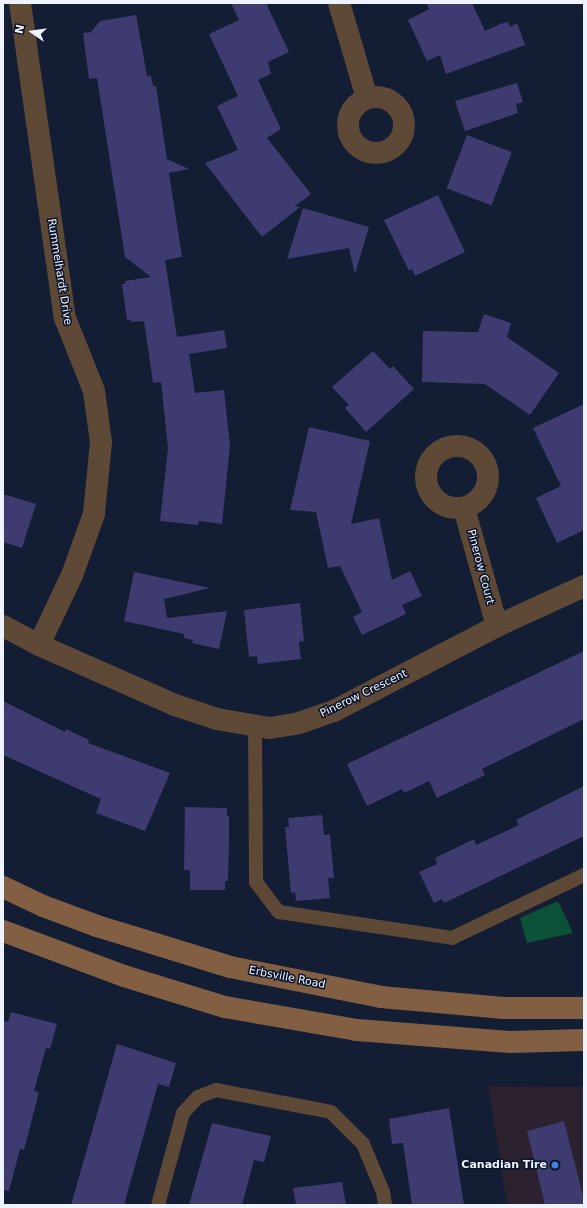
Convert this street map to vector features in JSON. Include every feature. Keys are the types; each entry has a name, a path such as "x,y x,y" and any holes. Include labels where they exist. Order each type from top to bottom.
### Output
{"main road":[{"name":"Erbsville Road","path":"3,887 43,906 97,926 230,967 381,996 504,1008 584,1008"},
{"path":"3,931 124,976 225,1007 357,1030 510,1042 584,1040"}],"street":[{"name":"Rummelhardt Drive","path":"20,3 65,318 94,391 101,442 94,514 72,575 39,645"},
{"path":"339,3 367,98"},
{"name":"Pinerow Court","path":"464,508 497,626"},
{"name":"Pinerow Crescent","path":"3,626 39,645 174,705 255,728 298,723 334,711 497,626 584,586"}],"lane":[{"path":"255,728 256,882 279,912 452,938 584,875"},
{"path":"158,1205 183,1113 198,1097 216,1090 331,1112 363,1144 383,1192 385,1205"}],"shaded area":[{"path":"488,1086 584,1087 584,1205 507,1205"}],"green space":[{"path":"558,901 573,933 527,943 520,918"}],"building":[{"path":"231,3 266,3 289,52 268,62 271,74 258,80 281,129 267,138 311,194 295,206 300,207 262,237 205,163 238,150 217,106 238,96 209,34 239,20"},
{"path":"426,3 472,3 485,31 508,22 510,27 517,23 525,45 446,74 440,55 427,61 408,20 429,9"},
{"path":"136,15 147,76 151,76 153,86 156,86 167,159 189,169 169,173 182,257 165,260 177,337 224,330 227,348 189,354 195,393 224,390 230,446 222,524 199,521 198,525 160,521 168,448 161,382 153,383 144,321 131,322 131,320 127,320 122,284 125,284 125,281 151,277 125,257 97,78 89,79 83,33 91,32 100,21"},
{"path":"517,83 523,102 516,104 518,113 465,131 455,101"},
{"path":"467,135 512,152 491,205 447,188"},
{"path":"438,195 465,252 415,276 412,269 409,271 384,220"},
{"path":"303,208 369,227 355,274 349,248 287,259"},
{"path":"484,314 511,323 507,337 559,373 530,415 485,384 422,382 423,331 478,332"},
{"path":"373,351 390,369 393,366 414,389 366,432 345,408 349,405 332,387"},
{"path":"584,404 584,530 557,543 536,498 561,486 533,428"},
{"path":"309,427 370,441 351,524 379,518 392,580 410,571 422,596 402,605 406,614 362,635 353,617 362,612 340,566 328,568 316,512 290,510"},
{"path":"3,494 36,504 22,548 3,542"},
{"path":"134,572 210,588 164,599 167,618 227,611 219,649 192,643 193,640 184,638 184,634 124,621"},
{"path":"300,603 304,641 299,642 301,659 258,664 257,656 249,657 244,610"},
{"path":"584,651 584,719 482,769 485,775 437,798 429,781 404,793 402,789 367,806 347,764"},
{"path":"3,701 65,732 66,729 89,740 88,743 170,773 145,831 96,813 101,799 3,755"},
{"path":"584,786 584,836 444,903 442,899 434,903 419,872 437,864 435,858 474,839 476,845 519,825 516,820"},
{"path":"185,807 227,808 227,816 229,816 229,842 228,881 225,881 225,890 190,890 190,870 184,870"},
{"path":"322,815 324,835 330,834 334,878 328,878 330,898 296,901 295,892 291,893 285,827 289,827 288,818"},
{"path":"11,1012 57,1024 50,1049 46,1048 34,1091 39,1092 24,1150 20,1149 9,1191 3,1190 3,1021 8,1022"},
{"path":"117,1044 176,1063 169,1087 158,1084 124,1205 71,1205"},
{"path":"449,1108 464,1205 412,1205 403,1143 392,1144 389,1119"},
{"name":"Canadian Tire","path":"564,1121 584,1205 545,1205 527,1131"},
{"path":"212,1123 271,1136 264,1162 254,1160 242,1205 189,1205"},
{"path":"342,1182 346,1205 296,1205 293,1188"}],"place":[{"name":"Canadian Tire","path":"555,1165"}]}
